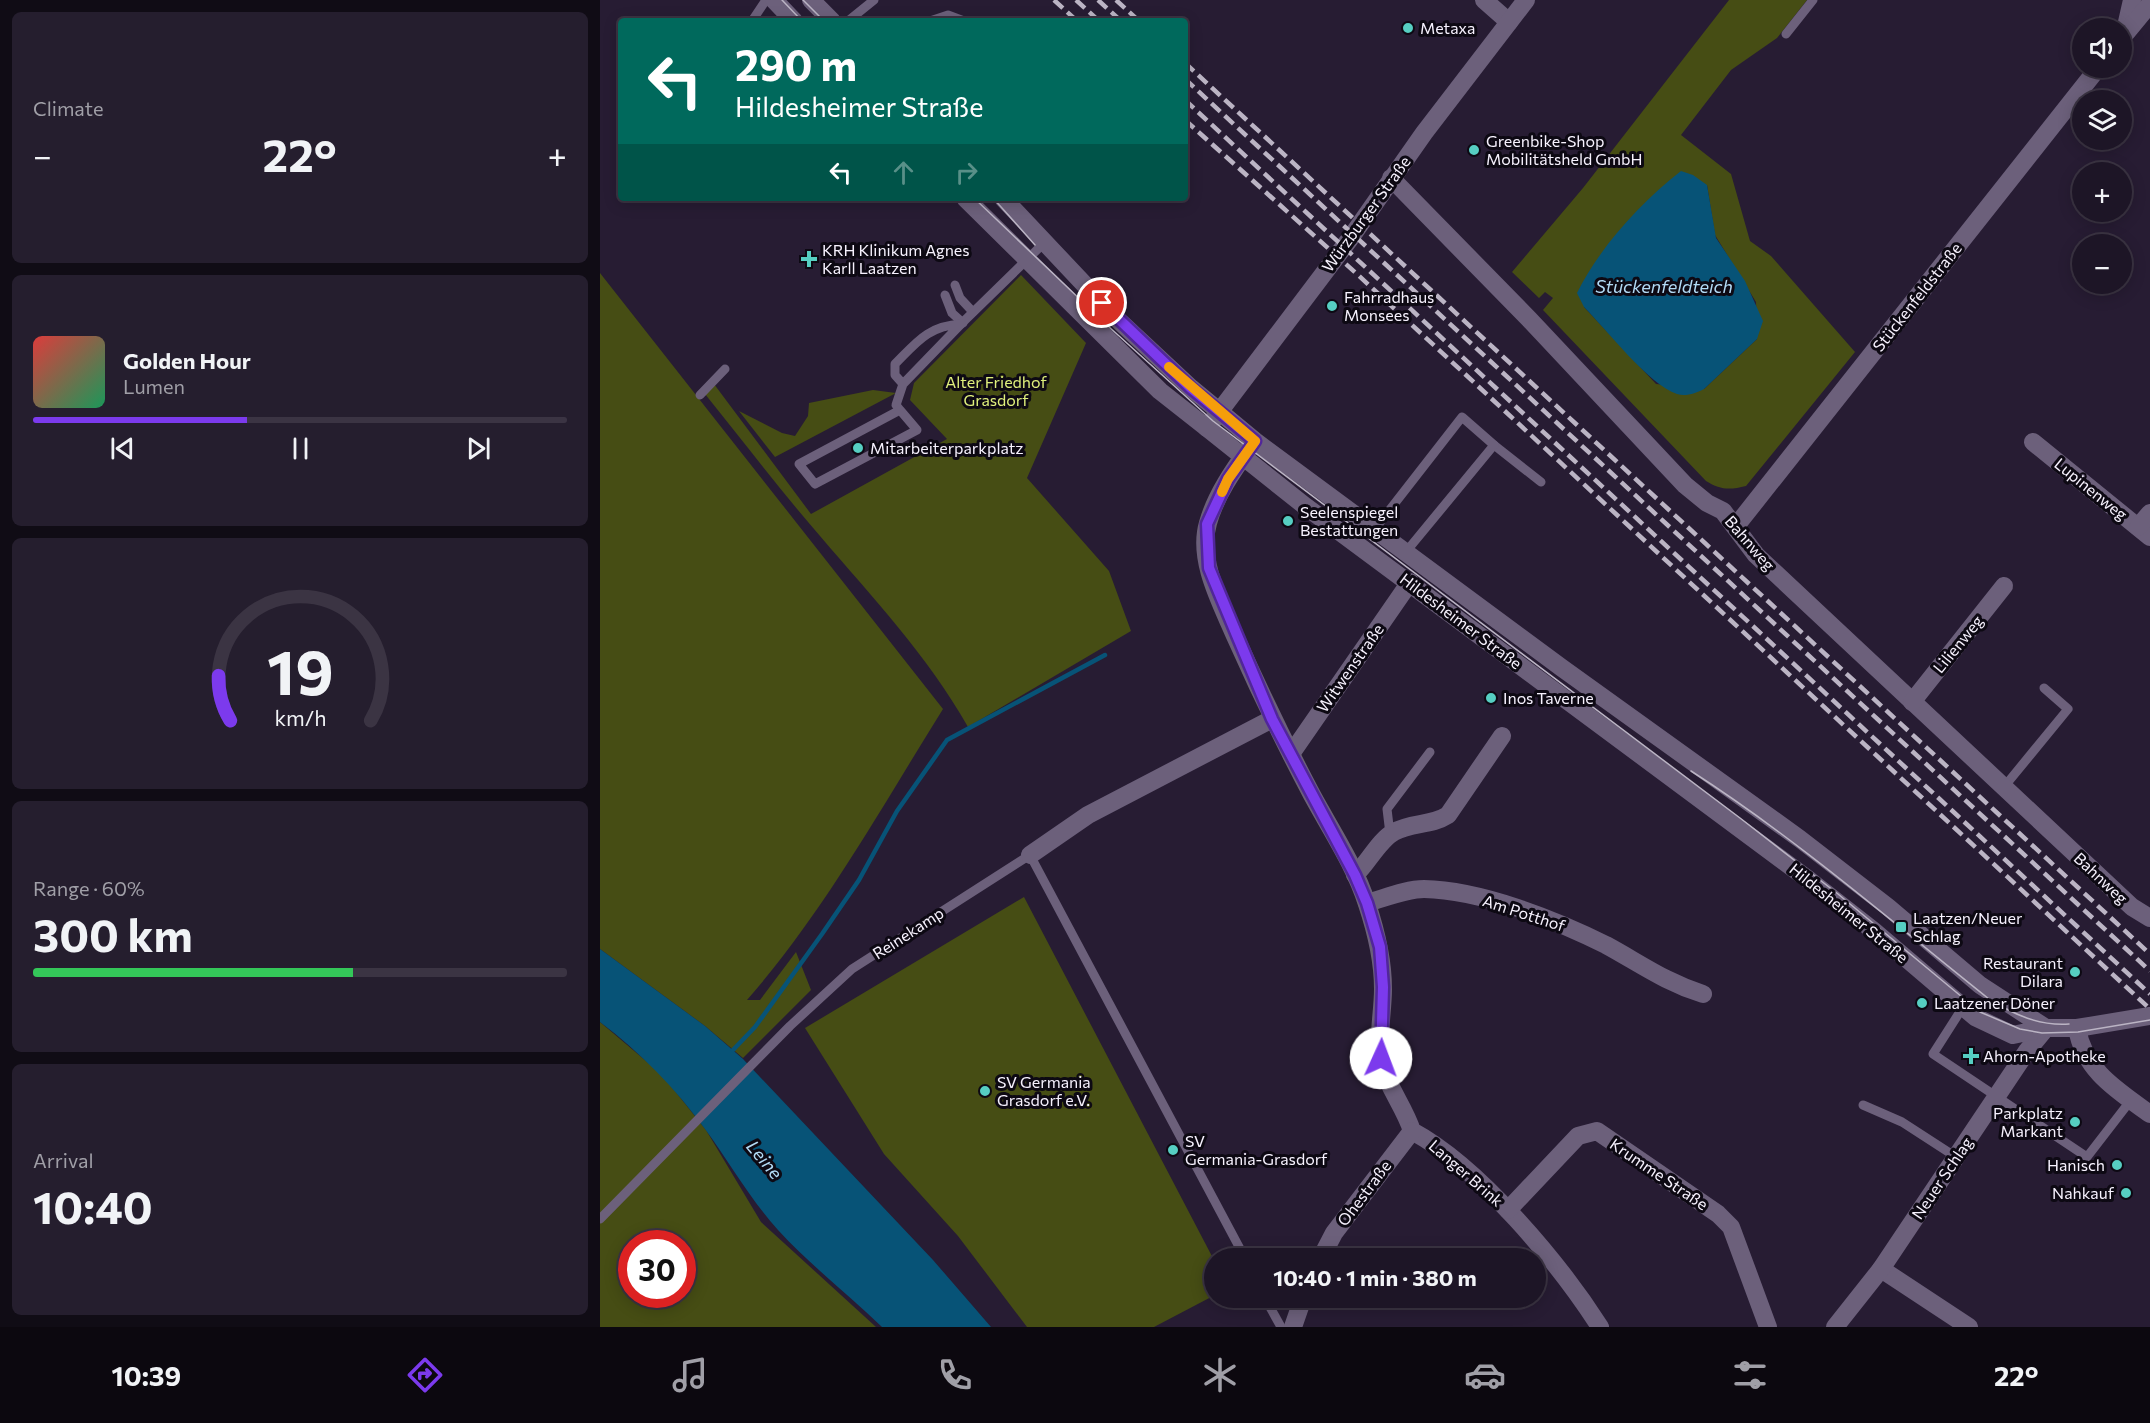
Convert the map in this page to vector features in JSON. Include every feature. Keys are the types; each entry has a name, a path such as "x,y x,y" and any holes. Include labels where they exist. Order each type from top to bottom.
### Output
{"street":[{"path":"774,0 791,18"},
{"path":"811,0 829,18"},
{"path":"1484,0 1509,22"},
{"name":"Würzburger Straße","path":"1207,428 1349,240 1391,178 1526,0"},
{"path":"2127,18 2132,0"},
{"path":"2132,25 2150,4"},
{"name":"Stückenfeldstraße","path":"1737,526 2090,78"},
{"name":"Bahnweg","path":"1391,178 1529,319 1685,485 1707,503 1722,511 1737,526 1756,555 2132,907 2150,918"},
{"name":"Hildesheimer Straße","path":"967,201 1160,391 1305,506 1846,909 1976,1017 2013,1035 2046,1028 2077,1028 2150,1016"},
{"name":"Hildesheimer Straße","path":"1006,201 1116,318 1220,413 1255,441 1405,553 1800,839 1888,907 1980,985 2046,1028"},
{"name":"Langer Brink","path":"1255,441 1228,479 1207,524 1209,568 1218,595 1272,719 1355,875 1367,903 1380,947 1383,987 1381,1058 1388,1085 1405,1111 1412,1131 1436,1144 1508,1210 1600,1327"},
{"name":"Lupinenweg","path":"2033,442 2144,532"},
{"path":"2144,532 2150,513"},
{"name":"Witwenstraße","path":"1291,754 1410,582"},
{"name":"Lilienweg","path":"1912,702 2004,586"},
{"name":"Reinekamp","path":"1030,855 1088,815 1272,719"},
{"path":"1355,875 1390,834 1404,827 1437,822 1449,815 1502,736"},
{"name":"Am Potthof","path":"1367,903 1423,889 1462,895 1505,906 1555,921 1608,946 1673,985 1703,994"},
{"name":"Neuer Schlag","path":"1835,1327 1881,1269 2027,1051 2046,1028"},
{"path":"2077,1028 2087,1060 2097,1073 2150,1114"},
{"name":"Ohestraße","path":"1326,1248 1334,1233 1412,1131"},
{"name":"Krumme Straße","path":"1508,1210 1578,1136 1597,1131 1718,1214 1731,1227 1768,1327"},
{"path":"1881,1269 1969,1327"},
{"path":"1293,1327 1300,1308"}],"lane":[{"path":"754,18 766,0"},
{"path":"852,18 874,0"},
{"path":"1786,34 1813,0"},
{"path":"939,18 948,15 956,18"},
{"path":"900,410 799,464 815,484 917,430 896,405 903,384 1026,258 1044,243"},
{"path":"956,285 960,298 974,312"},
{"path":"945,295 952,313 962,324"},
{"path":"903,384 895,375 895,364 926,334 943,326 962,324"},
{"path":"700,394 725,369"},
{"path":"1374,530 1462,417 1541,482"},
{"path":"1405,553 1494,445"},
{"path":"2004,787 2068,709 2044,688"},
{"path":"1390,834 1387,809 1430,752"},
{"path":"1030,855 1240,1248"},
{"name":"Reinekamp","path":"600,1219 781,1035 852,969 1030,855"},
{"path":"1963,1007 1933,1054 2087,1157 2131,1100"},
{"path":"1863,1105 1902,1122 1956,1157"},
{"path":"1271,1308 1281,1327"}],"green space":[{"path":"1729,0 1807,0 1777,38 1731,70 1681,135 1731,174 1750,241 1771,256 1855,352 1746,486 1725,488 1706,481 1543,310 1553,298 1545,292 1539,298 1512,272 1583,188","holes":["1707,185 1715,235 1756,302 1757,339 1704,389 1656,384 1584,307"]},
{"path":"600,273 943,709 827,895 747,1000 760,1000 796,952 811,990 743,1058 705,1026 600,949"},
{"name":"Alter Friedhof Grasdorf","path":"1021,275 1086,343 1027,478 1109,571 1131,631 968,727 917,651 790,501 705,394 714,384 811,514 947,439 910,400 914,383"},
{"path":"873,390 896,393 775,457 739,411 782,433 795,436 808,416 809,403"},
{"name":"SV Germania Grasdorf e.V.","path":"1024,897 1208,1248 1204,1248 1204,1301 1154,1327 1027,1327 958,1236 884,1154 805,1028"},
{"path":"600,1022 659,1072 675,1091 706,1130 761,1222 876,1327 600,1327"}],"water":[{"name":"Stückenfeldteich","path":"1681,171 1693,175 1707,185 1716,238 1745,281 1763,321 1757,339 1704,389 1684,395 1666,389 1641,368 1584,307 1577,293 1597,259 1622,227"},
{"name":"Leine","path":"600,949 705,1026 743,1059 933,1260 991,1327 882,1327 803,1255 758,1206 682,1099 657,1072 600,1022"}],"waterway":[{"path":"733,1050 755,1027 822,934 859,880 897,811 947,740 1105,655"}],"tram line":[{"path":"782,0 799,18"},
{"path":"803,0 821,18"},
{"path":"977,201 1108,326 1213,421 1740,818 1838,894 1980,1012 2020,1029 2042,1033 2078,1032 2150,1020"},
{"path":"996,201 1035,245"},
{"path":"1691,771 1806,852 1989,999 2008,1010 2037,1021 2069,1024"}],"railway":[{"path":"1054,0 1074,18"},
{"path":"1076,0 1096,18"},
{"path":"1098,0 1118,18"},
{"path":"1116,0 1136,18"},
{"path":"1188,66 2150,954"},
{"path":"1188,82 2150,971"},
{"path":"1188,103 2150,994"},
{"path":"1188,123 1357,274 2150,1009"}],"slow traffic":[{"path":"1169,367 1255,441 1228,479 1222,492"}],"place":[{"name":"Metaxa","path":"1408,28"},
{"name":"Greenbike-Shop Mobilitätsheld GmbH","path":"1474,150"},
{"name":"KRH Klinikum Agnes Karll Laatzen","path":"809,259"},
{"name":"Fahrradhaus Monsees","path":"1332,306"},
{"name":"Mitarbeiterparkplatz","path":"858,448"},
{"name":"Seelenspiegel Bestattungen","path":"1288,521"},
{"name":"Inos Taverne","path":"1491,698"},
{"name":"Laatzen/Neuer Schlag","path":"1901,927"},
{"name":"Restaurant Dilara","path":"2075,972"},
{"name":"Laatzener Döner","path":"1922,1003"},
{"name":"Ahorn-Apotheke","path":"1971,1056"},
{"name":"SV Germania Grasdorf e.V.","path":"985,1091"},
{"name":"Parkplatz Markant","path":"2075,1122"},
{"name":"SV Germania-Grasdorf","path":"1173,1150"},
{"name":"Hanisch","path":"2117,1165"},
{"name":"Nahkauf","path":"2126,1193"}],"route":[{"path":"1102,303 1191,388 1255,441 1228,479 1207,524 1206,543 1209,568 1218,595 1272,719 1355,875 1367,903 1380,947 1383,987 1381,1058"}]}
